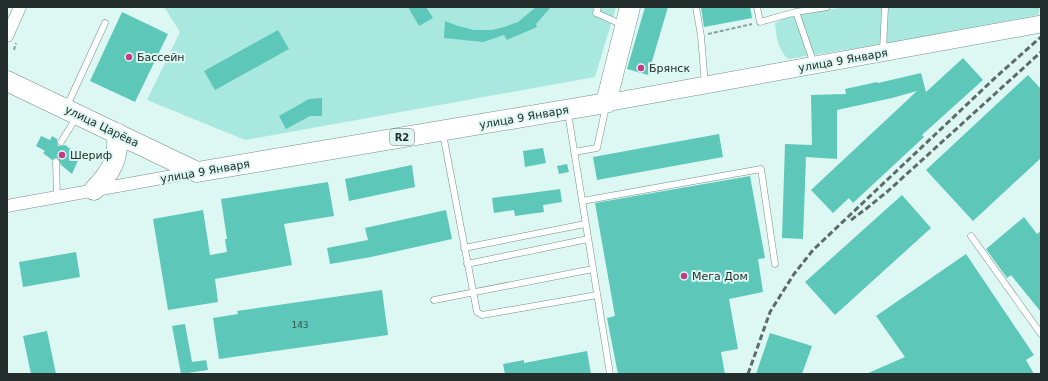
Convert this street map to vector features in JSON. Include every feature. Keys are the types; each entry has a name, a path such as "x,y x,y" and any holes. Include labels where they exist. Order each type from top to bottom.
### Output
{"main road":[{"path":"606,103 627,16"},
{"name":"улица Царёва","path":"7,81 197,172"},
{"name":"улица 9 Января","path":"197,172 606,103"},
{"path":"94,190 107,176 114,164 118,144 117,134"}],"street":[{"path":"7,36 20,7"},
{"name":"улица 9 Января","path":"606,103 1041,24"},
{"name":"улица 9 Января","path":"7,206 197,172"}],"lane":[{"path":"598,7 596,13 627,16"},
{"path":"696,7 701,36 705,85"},
{"path":"757,7 760,22 796,12 827,7"},
{"path":"883,52 885,7"},
{"path":"796,12 814,65"},
{"path":"61,142 105,23"},
{"path":"574,152 597,148 606,103"},
{"path":"568,110 610,374"},
{"path":"442,131 477,312 482,315 597,295"},
{"path":"56,162 57,197"},
{"path":"582,201 761,169 775,264"},
{"path":"464,248 585,224"},
{"path":"971,236 1041,334"},
{"path":"468,264 588,239"},
{"path":"434,300 593,269"}],"path":[{"path":"701,36 760,22"},
{"path":"7,219 7,247"}],"green space":[{"path":"164,7 616,7 595,77 245,140 147,100 180,32"},
{"path":"847,7 1040,7 1038,15 884,44 788,59 784,55 778,42 775,23 790,15"}],"building":[{"path":"408,7 426,7 433,18 419,26"},
{"path":"536,7 551,7 536,24 537,27 507,40 504,35 483,42 444,38 445,21 474,30 492,30 518,22"},
{"path":"645,7 668,7 648,75 627,69"},
{"path":"701,7 750,7 752,18 704,27"},
{"name":"Бассейн","path":"122,12 168,34 135,102 90,81"},
{"path":"278,30 289,49 215,90 204,71"},
{"path":"963,58 983,80 922,135 924,137 853,203 849,198 833,213 811,190 917,91 837,110 837,159 806,157 803,239 782,238 785,144 812,145 811,95 846,94 845,89 921,73 926,92"},
{"path":"1028,75 1041,89 1041,158 973,221 926,170"},
{"path":"322,98 322,116 310,116 286,129 279,116 309,99"},
{"path":"719,134 723,157 597,180 593,157"},
{"name":"Шериф","path":"41,136 50,140 52,136 57,139 58,146 65,145 80,156 72,174 61,165 58,158 52,160 43,153 45,151 36,146"},
{"path":"543,148 546,163 525,167 523,151"},
{"path":"567,164 569,172 559,174 557,166"},
{"path":"412,165 415,187 349,201 345,179"},
{"name":"Мега Дом","path":"750,176 765,258 758,259 763,292 729,299 738,349 721,352 725,374 618,374 607,318 615,316 595,203"},
{"path":"328,182 334,216 284,224 292,265 215,279 218,302 168,310 153,219 203,210 210,255 227,252 225,239 227,239 221,199"},
{"path":"560,189 562,202 543,205 544,212 515,216 514,210 494,213 492,198"},
{"path":"902,195 931,228 835,315 805,282"},
{"path":"446,210 452,239 371,257 330,264 327,248 368,240 365,228"},
{"path":"1024,217 1037,234 1041,231 1041,312 1011,275 1007,278 986,249"},
{"path":"76,252 80,277 23,287 19,262"},
{"path":"966,254 1034,355 1026,360 1034,374 866,374 905,357 876,316"},
{"path":"382,290 388,335 219,359 213,318 238,314 237,311"},
{"path":"185,324 192,362 206,360 208,370 181,374 172,326"},
{"path":"47,331 56,374 31,374 23,336"},
{"path":"770,333 812,346 802,374 756,374"},
{"path":"587,351 591,374 505,374 503,364 524,360 524,363"}],"railway":[{"path":"748,374 770,312 794,274 813,250 997,76 1041,37"},
{"path":"851,220 888,191 1041,52"}],"place":[{"name":"Бассейн","path":"129,57"},
{"name":"Брянск","path":"641,68"},
{"name":"Шериф","path":"62,155"},
{"name":"Мега Дом","path":"684,276"}]}
